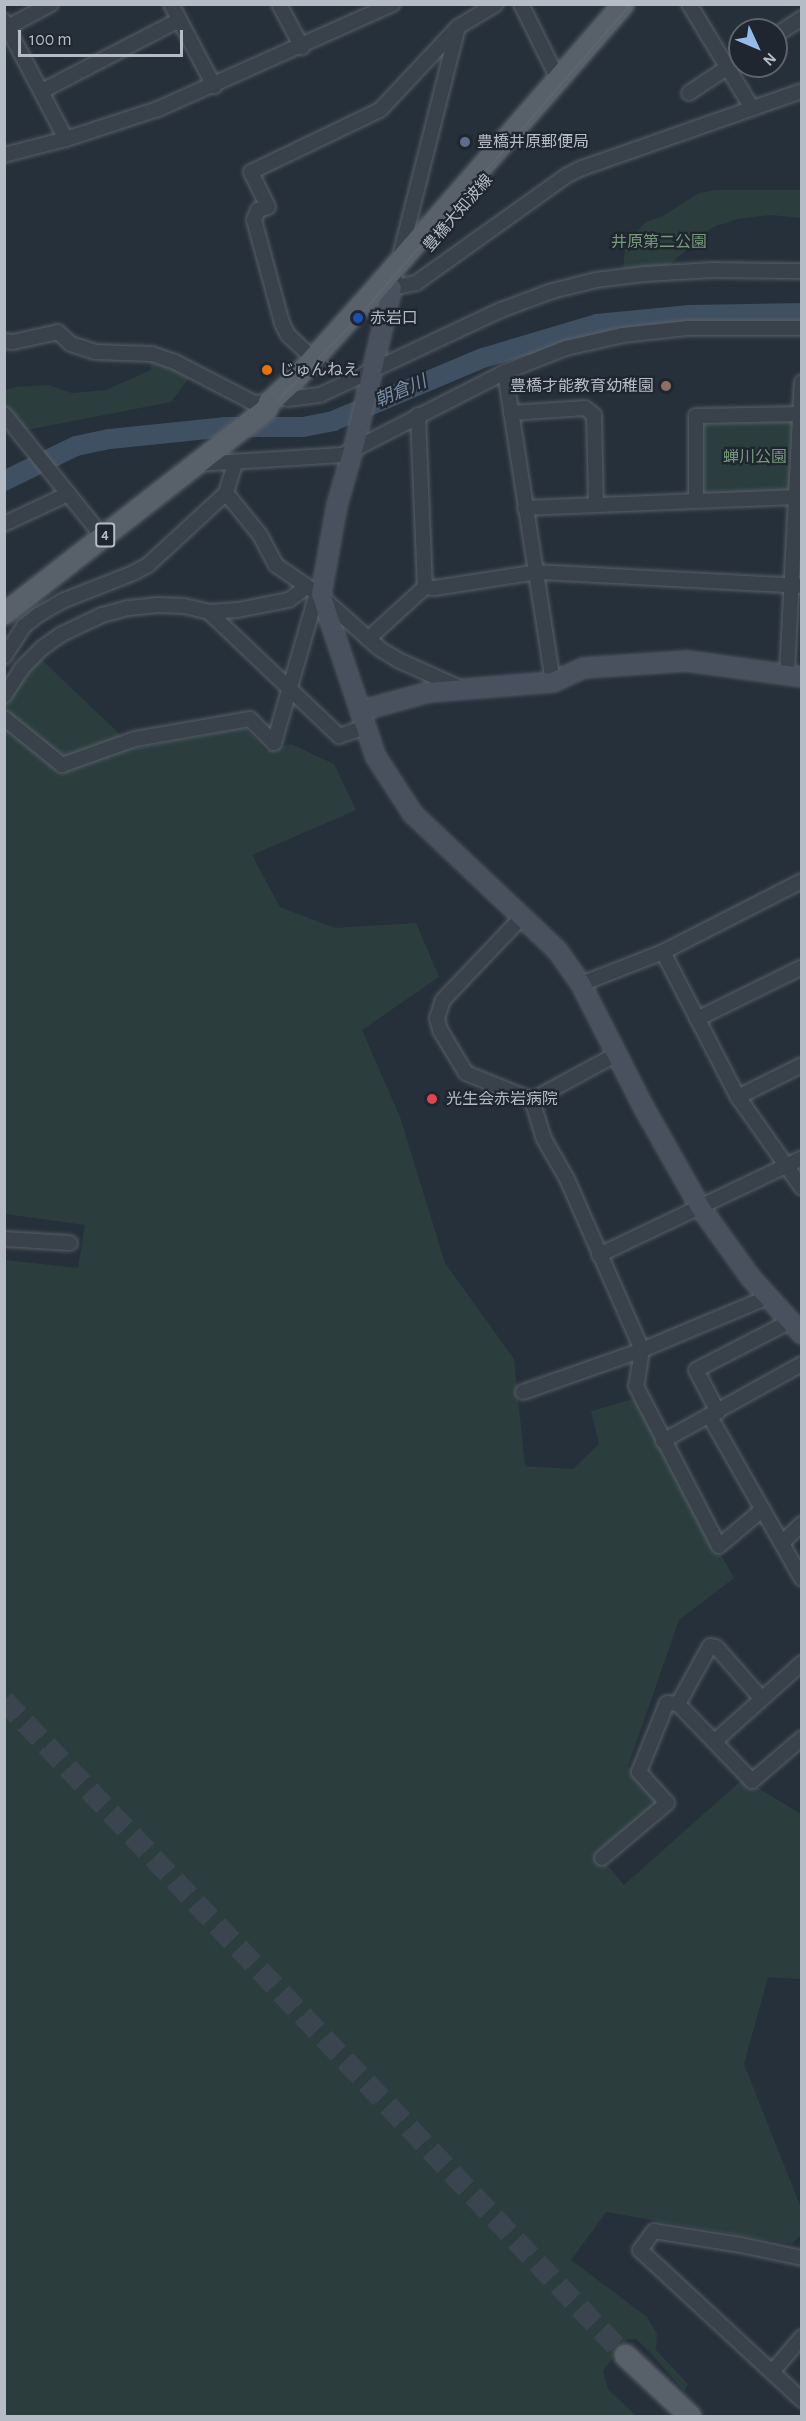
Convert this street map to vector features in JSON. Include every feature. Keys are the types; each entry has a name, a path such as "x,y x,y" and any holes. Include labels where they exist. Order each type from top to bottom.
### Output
{"main road":[{"name":"豊橋大知波線","path":"317,362 399,261 623,4"},
{"name":"豊橋大知波線","path":"4,613 202,461 274,403 317,362 392,288 639,4"},
{"path":"625,2355 690,2416"}],"street":[{"path":"51,4 6,26 66,139"},
{"path":"171,4 214,86"},
{"path":"279,4 302,47"},
{"path":"4,155 66,139 158,109 302,47 393,4"},
{"path":"317,362 288,335 282,323 254,220 258,210 268,207 251,172 380,110 458,27 496,4"},
{"path":"521,4 558,79"},
{"path":"689,4 728,67 689,93"},
{"path":"788,27 801,18"},
{"path":"42,91 179,20"},
{"path":"4,718 62,765 135,739 250,719 274,743 354,446 399,261 400,248 458,27"},
{"path":"734,78 752,108"},
{"path":"392,288 416,283 566,176 801,91"},
{"path":"4,340 13,342 58,332 72,344 95,352 152,354 175,362 254,403 274,403 320,395 501,310 552,291 596,280 714,270 801,272"},
{"path":"202,461 235,463 344,455 354,446 505,372 566,348 623,335 687,328 801,328"},
{"path":"505,372 553,682"},
{"path":"209,612 339,736 362,719 429,692 553,682 583,668 687,661 794,676 801,382"},
{"path":"511,412 585,408 594,415 596,505"},
{"path":"4,414 103,537"},
{"path":"696,501 696,416 801,414"},
{"path":"418,415 426,586"},
{"path":"4,657 24,626 38,615 62,601 148,565 226,493 235,463"},
{"path":"226,493 260,535 276,565 315,591 368,639 398,660 460,688"},
{"path":"4,524 68,494"},
{"path":"525,508 798,497"},
{"path":"426,586 435,588 537,572 797,586"},
{"path":"368,639 426,586"},
{"path":"4,696 22,668 42,648 62,634 102,615 129,608 158,605 184,606 209,612 238,610 289,600 315,591"},
{"path":"315,591 376,757 413,814 557,950 581,984 700,1207 768,1297 795,1328 696,1370 714,1415 801,1579"},
{"path":"581,984 663,951 801,881"},
{"path":"523,916 443,1000 437,1018 440,1030 466,1073 532,1100"},
{"path":"663,951 738,1097 801,1188"},
{"path":"697,1019 801,967"},
{"path":"532,1100 617,1054"},
{"path":"738,1097 801,1065"},
{"path":"532,1100 544,1139 567,1179 642,1350 636,1386 719,1546 764,1509"},
{"path":"599,1255 801,1158"},
{"path":"4,1239 70,1243"},
{"path":"523,1392 642,1350 768,1297"},
{"path":"663,1441 714,1415 801,1364"},
{"path":"782,1543 801,1524"},
{"path":"678,1704 710,1646 716,1647 761,1698"},
{"path":"715,1741 801,1663"},
{"path":"602,1858 667,1803 639,1772 667,1702 678,1704 752,1781 801,1738"},
{"path":"801,2258 741,2245 654,2231 640,2250 801,2400"},
{"path":"772,2372 801,2337"}],"green space":[{"name":"井原第二公園","path":"714,190 801,190 801,218 771,215 737,219 713,227 669,265 623,271 625,248 629,239 646,222 663,216 699,193"},
{"path":"150,357 191,375 171,402 26,430 5,406 5,390 17,387 48,385 72,393 106,390 151,370"},
{"name":"蝉川公園","path":"696,409 800,414 796,497 692,491"},
{"path":"40,658 134,748 245,728 266,751 291,744 334,764 356,810 252,855 280,907 335,928 416,923 439,977 362,1030 400,1117 445,1263 514,1359 525,1466 573,1469 599,1444 591,1411 634,1399 734,1578 679,1620 628,1766 658,1803 596,1852 624,1885 743,1779 801,1814 801,1979 768,1977 744,2064 801,2208 801,2235 792,2244 606,2212 571,2260 647,2317 657,2334 656,2350 688,2384 684,2391 648,2350 636,2339 628,2339 603,2371 608,2389 636,2416 5,2416 5,1260 78,1268 85,1225 5,1214 4,705"}],"waterway":[{"name":"朝倉川","path":"4,481 76,446 110,439 226,427 303,427 333,421 483,358 597,324 688,315 802,313"}],"tunnel":[{"path":"4,1700 625,2355"}],"tram line":[{"path":"278,401 358,318 631,4"}],"place":[{"name":"豊橋井原郵便局","path":"465,142"},
{"name":"赤岩口","path":"358,318"},
{"name":"じゅんねえ","path":"267,370"},
{"name":"豊橋才能教育幼稚園","path":"666,386"},
{"name":"光生会赤岩病院","path":"432,1099"}]}
